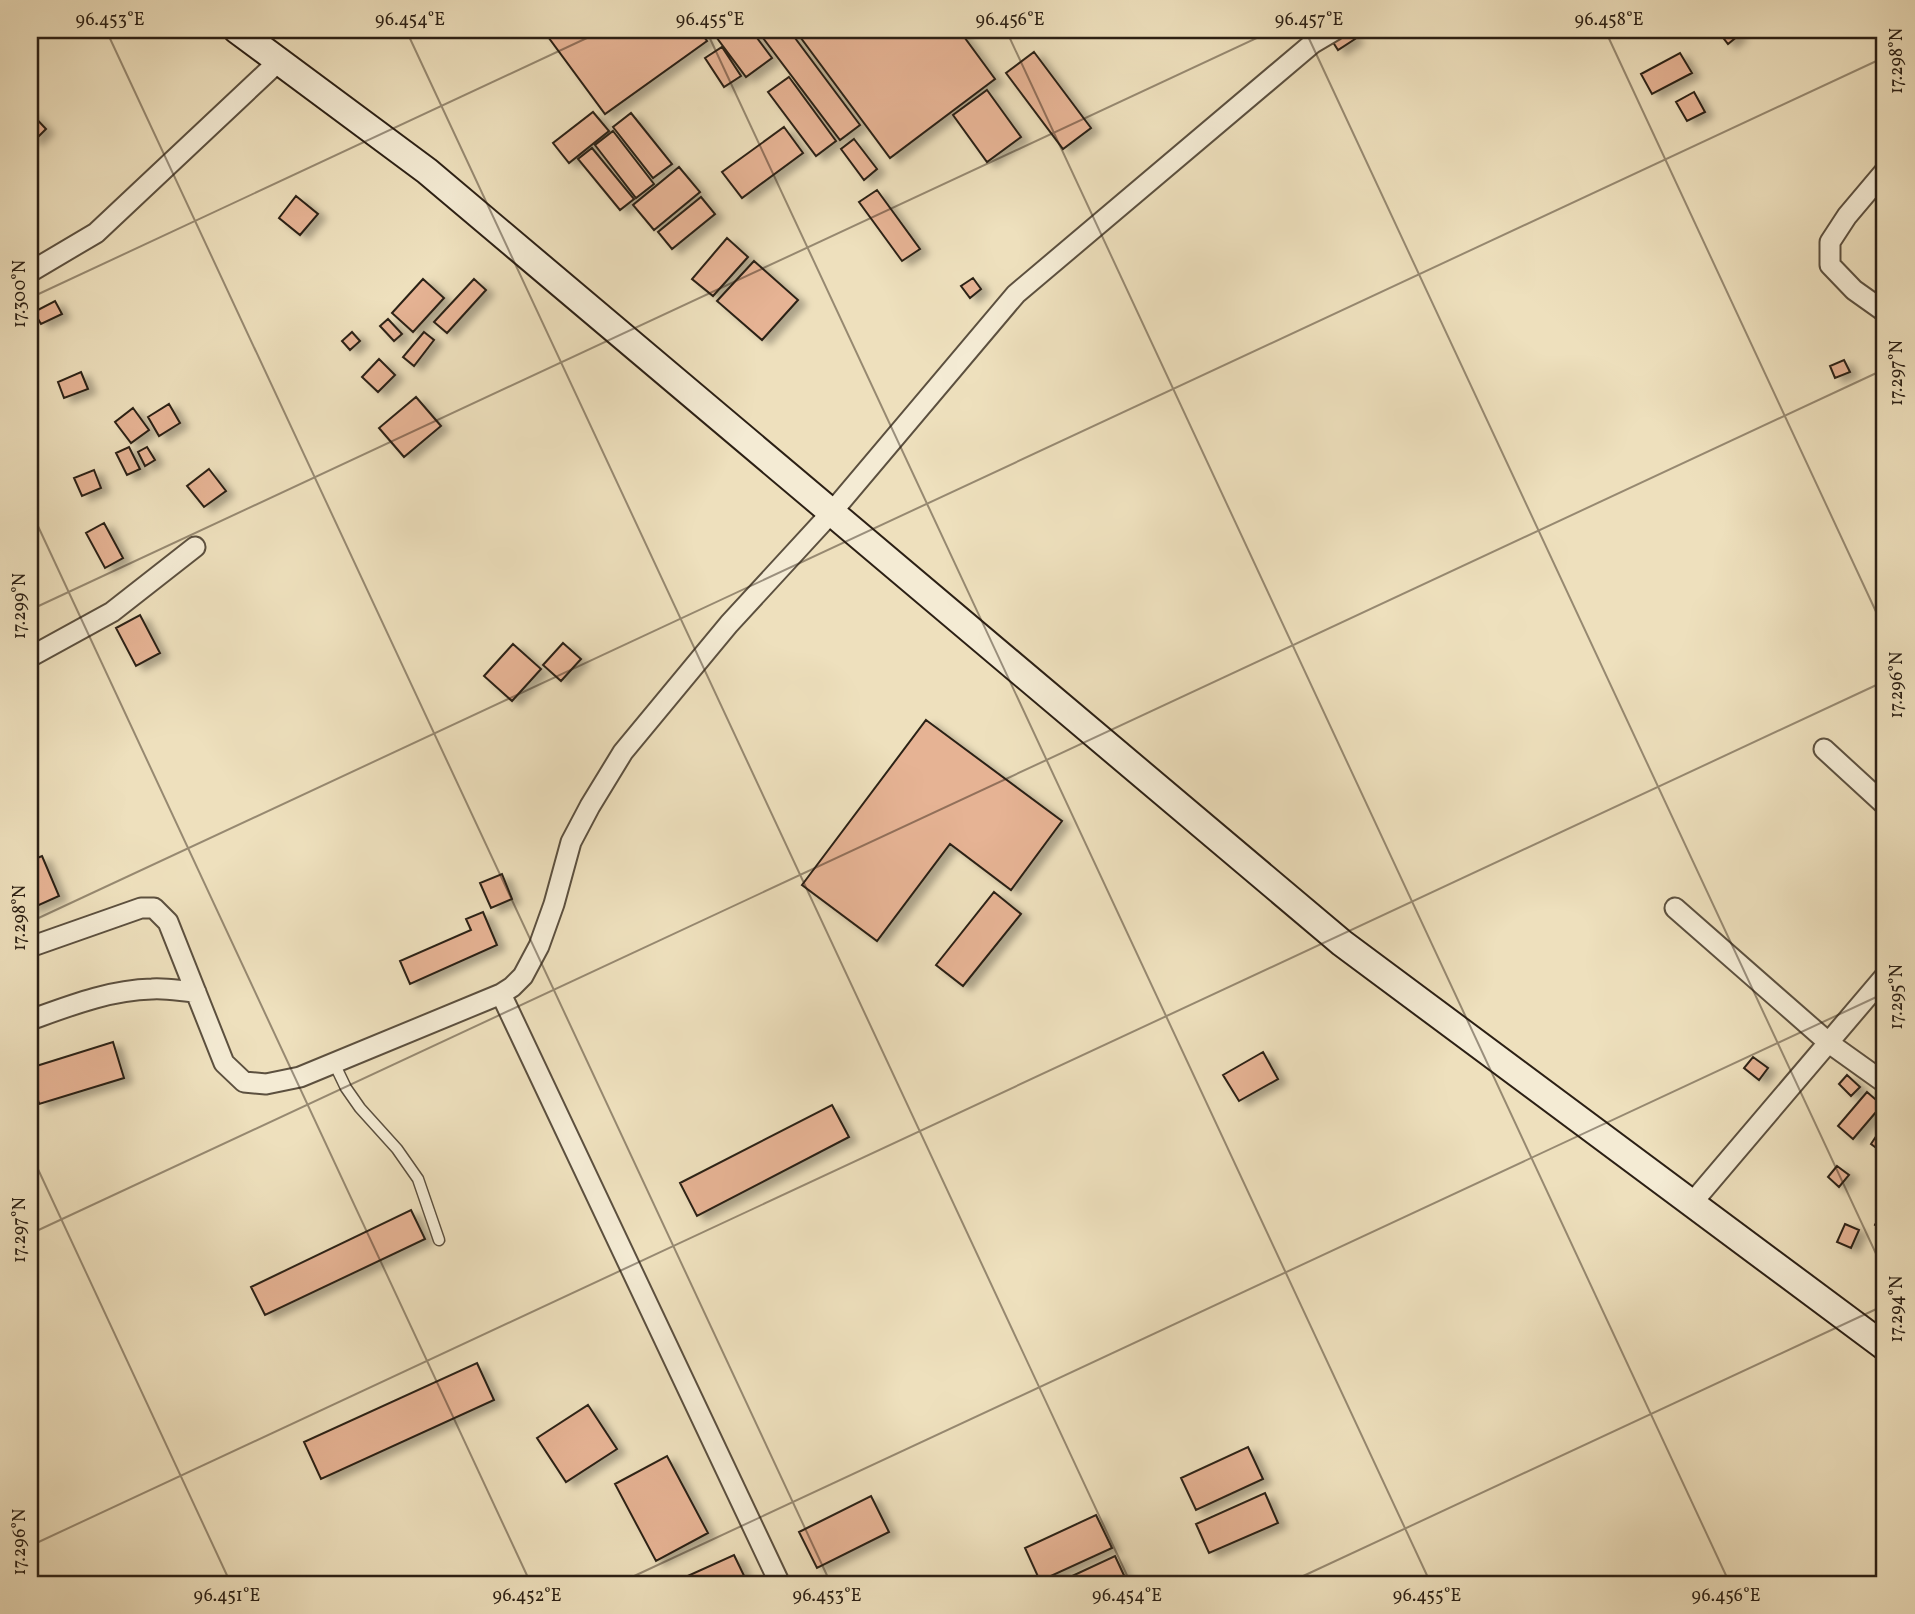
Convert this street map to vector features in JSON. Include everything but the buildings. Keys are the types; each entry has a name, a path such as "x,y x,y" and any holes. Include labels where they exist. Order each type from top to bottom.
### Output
{"main road":[{"path":"237,30 427,171 1342,943 1885,1347"}],"street":[{"path":"30,947 141,908 154,908 168,922 224,1063 244,1082 266,1084 300,1077 512,987 529,966 539,946 571,842 590,806 623,752 729,624 832,512 1016,294 1308,37 1335,30"},
{"path":"30,272 96,233 279,61"},
{"path":"1885,171 1847,216 1830,242 1830,265 1853,290 1885,312"},
{"path":"30,657 112,612 195,547"},
{"path":"1824,749 1885,805"},
{"path":"1675,908 1829,1043 1885,1083"},
{"path":"1692,1203 1885,976"},
{"path":"30,1020 88,1000 132,990 195,992"},
{"path":"500,994 780,1584"}],"lane":[{"path":"334,1063 346,1088 360,1108 397,1149 418,1179 439,1240"}],"path":[{"path":"30,1566 42,1584"}]}
